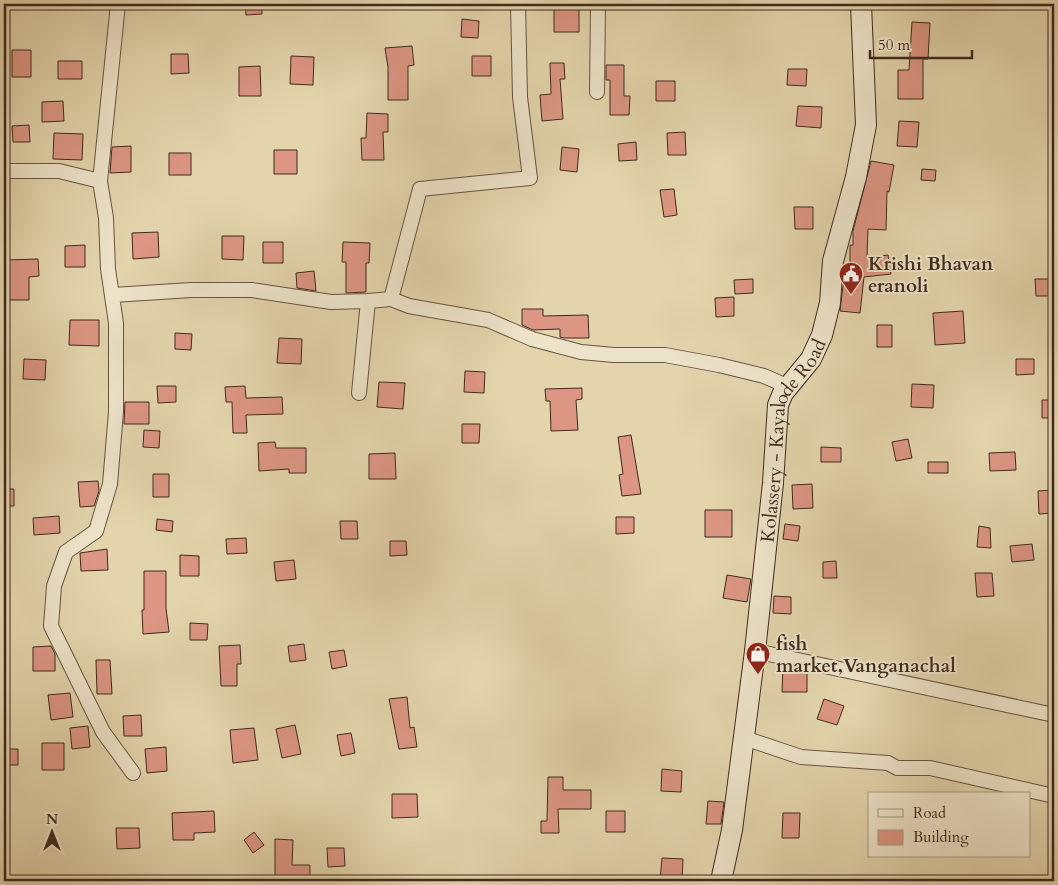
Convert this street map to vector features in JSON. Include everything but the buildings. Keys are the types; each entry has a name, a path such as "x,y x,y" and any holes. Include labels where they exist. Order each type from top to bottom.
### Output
{"main road":[{"name":"Kolassery - Kayalode Road","path":"721,881 732,830 755,651 773,483 778,406 789,387 811,359 822,335 830,303 833,261 856,177 866,125 861,4"}],"street":[{"path":"118,4 100,181 106,218 108,268 116,323 116,412 110,484 96,531 66,552 54,586 51,626 104,732 134,773"},
{"path":"391,299 420,189 530,178 520,97 518,4"},
{"path":"597,92 598,4"},
{"path":"4,171 59,171 100,181"},
{"path":"113,295 191,290 252,290 331,302 391,299 409,306 488,320 532,339 581,352 614,355 665,355 737,369 764,376 789,387"},
{"path":"359,393 368,301"},
{"path":"755,651 1054,715"},
{"path":"744,738 801,757 888,763 897,768 930,768 1054,796"}],"place":[{"name":"Krishi Bhavan eranoli","path":"851,295"},
{"name":"fish market,Vanganachal","path":"758,675"}]}
